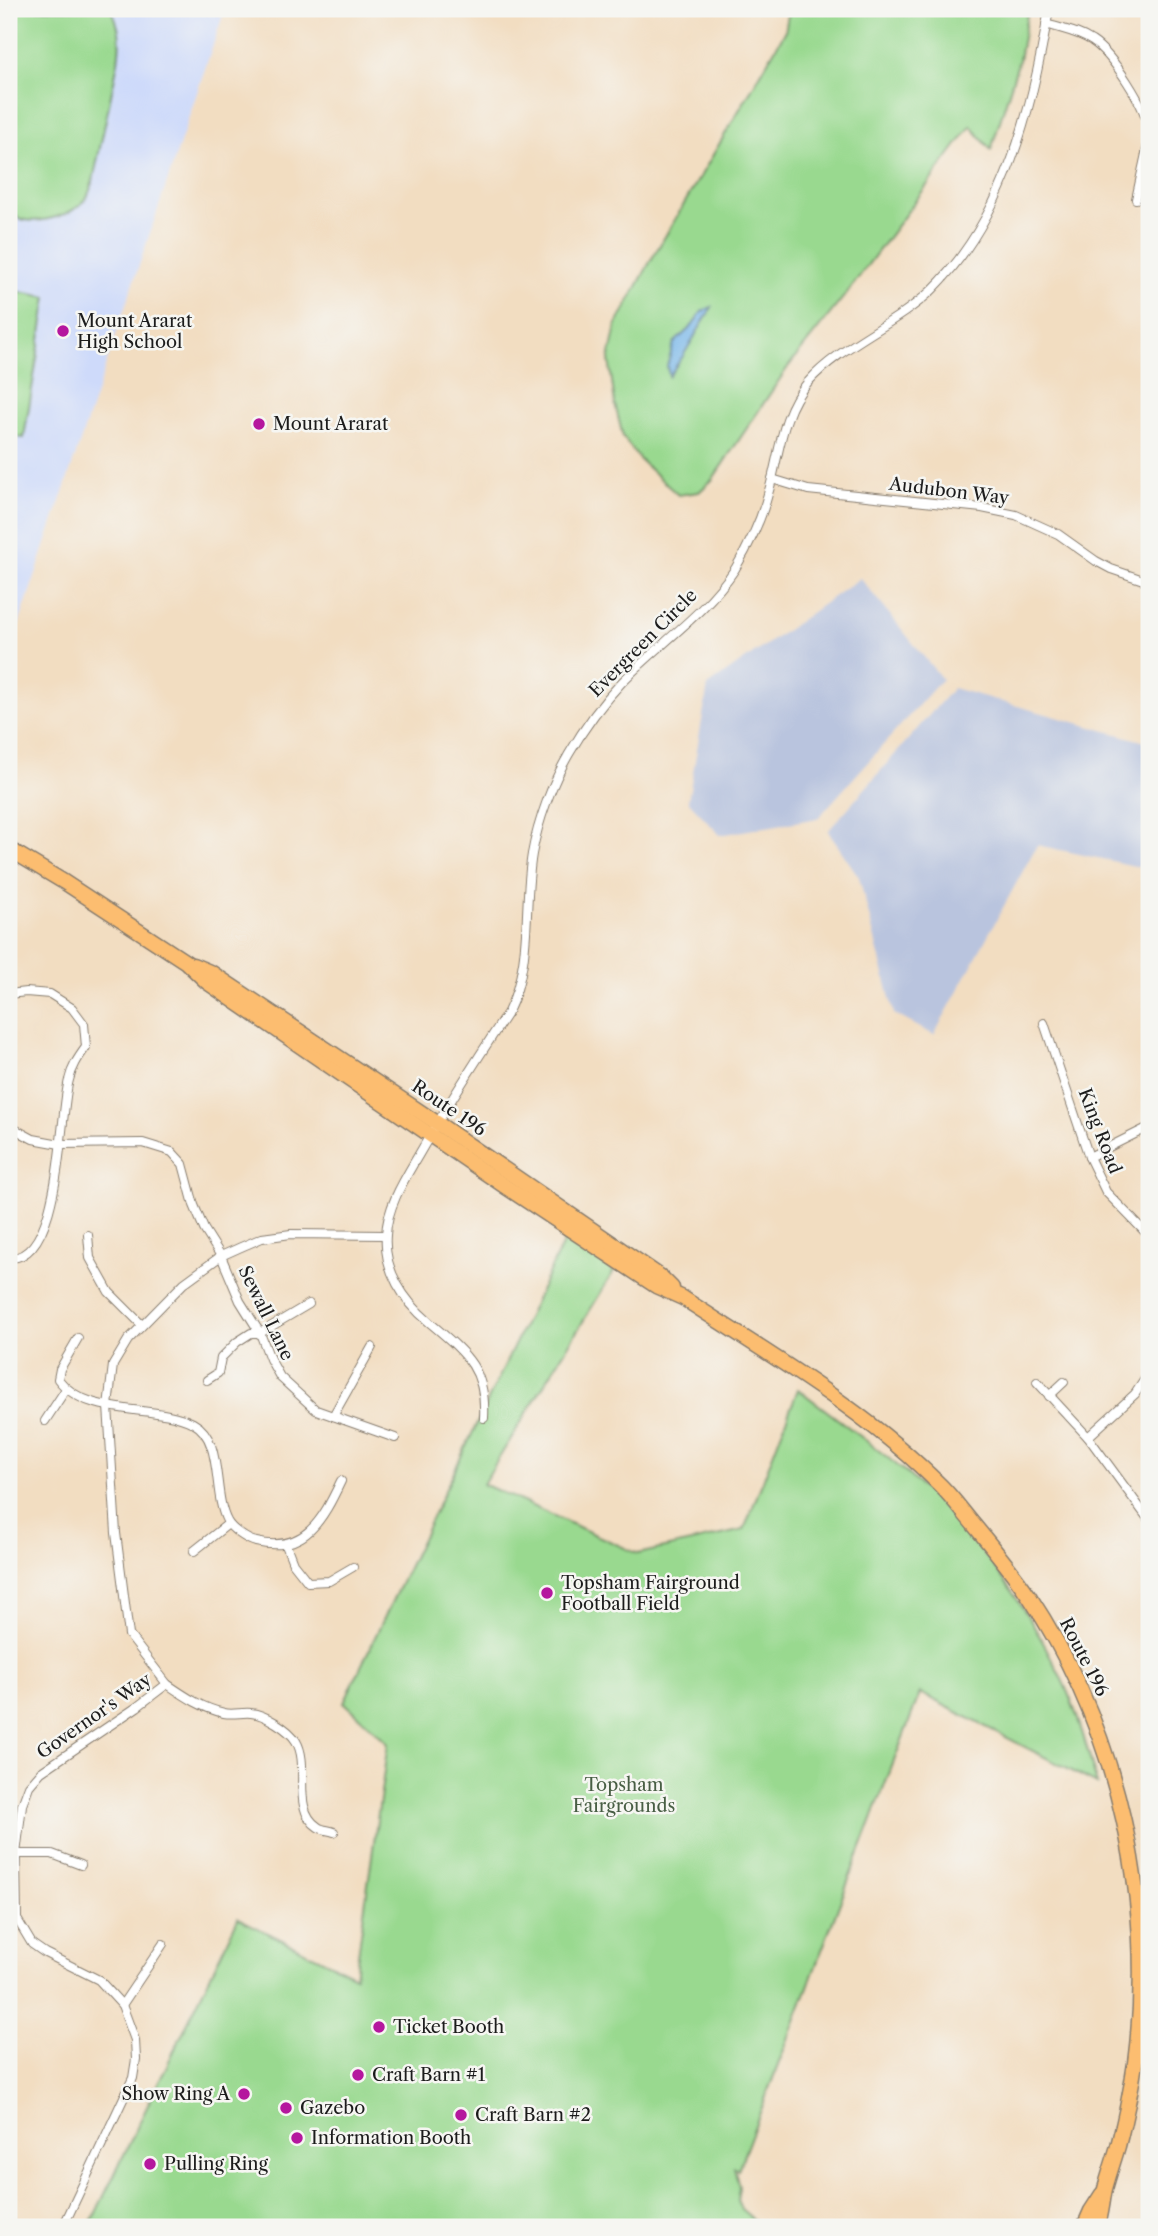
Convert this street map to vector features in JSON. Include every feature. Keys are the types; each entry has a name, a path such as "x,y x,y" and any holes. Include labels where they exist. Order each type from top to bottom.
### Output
{"highway":[{"name":"Route 196","path":"9,849 186,962 212,973 433,1129 661,1277 682,1297 844,1405 882,1433 942,1487 1008,1565 1066,1658 1086,1703 1110,1769 1130,1848 1139,1910 1141,1988 1136,2055 1127,2111 1097,2227"},
{"name":"Route 196","path":"1084,2227 1105,2190"}],"street":[{"name":"Evergreen Circle","path":"386,1235 394,1200 433,1129 515,997 522,976 532,855 547,805 568,755 596,711 623,681 692,620 734,569 762,516 787,416 807,383 824,366 898,317 932,289 976,233 992,205 1022,125 1049,9"},
{"path":"1046,24 1079,34 1093,41 1103,51 1140,103 1149,131"},
{"path":"1136,199 1149,140"},
{"name":"Audubon Way","path":"772,480 808,490 982,508 1017,515 1058,534 1103,565 1149,582"},
{"path":"9,995 26,992 50,994 72,1009 84,1024 86,1047 75,1062 68,1082 55,1188 40,1234 32,1249 18,1259 9,1258"},
{"name":"King Road","path":"1044,1023 1090,1157 1106,1192 1149,1236"},
{"name":"Sewall Lane","path":"9,1126 33,1139 60,1144 143,1143 172,1152 183,1164 194,1205 204,1229 221,1256 240,1301 260,1333 280,1377 316,1410 395,1438"},
{"path":"1090,1157 1149,1127"},
{"path":"88,1234 90,1258 109,1292 142,1325"},
{"name":"Governor's Way","path":"63,2227 133,2078 135,2040 122,2005 99,1980 32,1944 17,1919 16,1854 22,1805 29,1786 41,1772 112,1725 167,1684 129,1635 116,1533 108,1406 113,1365 128,1340 142,1325 184,1283 221,1256 262,1238 291,1234 386,1235"},
{"path":"386,1235 392,1274 407,1301 460,1347 480,1377 485,1401 484,1418"},
{"path":"207,1380 218,1373 221,1358 237,1342 251,1333 260,1333 309,1304"},
{"path":"78,1338 60,1369 58,1379 66,1389 108,1406 194,1423 204,1432 210,1443 221,1503 228,1524 252,1541 286,1545 308,1531 325,1514 341,1480"},
{"path":"332,1416 372,1347"},
{"path":"1088,1437 1135,1394 1149,1373"},
{"path":"1037,1382 1088,1437 1149,1518"},
{"path":"1049,1396 1064,1382"},
{"path":"45,1422 66,1389"},
{"path":"194,1550 228,1524"},
{"path":"286,1545 293,1563 308,1582 329,1581 353,1567"},
{"path":"167,1684 196,1704 227,1714 254,1713 277,1723 296,1740 302,1765 301,1793 307,1813 318,1827 334,1832"},
{"path":"16,1854 52,1854 81,1865"},
{"path":"122,2005 163,1944"}],"shaded area":[{"name":"Mount Ararat High School","path":"9,9 225,9 9,654"},
{"path":"860,578 942,679 818,818 720,835 688,801 708,686"},
{"path":"953,688 1149,743 1149,869 1037,845 934,1035 894,1014 859,877 828,831"}],"green space":[{"path":"9,9 111,9 117,22 120,40 118,62 90,191 76,208 50,219 33,221 9,214"},
{"path":"789,9 1028,9 1019,60 991,150 971,126 850,289 788,367 712,480 699,492 678,495 640,460 623,437 609,359 616,326 650,262 785,32"},
{"path":"9,290 47,297 24,438 9,436"},
{"name":"Topsham Fairgrounds","path":"565,1239 614,1271 483,1484 638,1554 744,1530 798,1389 865,1439 928,1492 992,1564 1028,1617 1059,1673 1076,1713 1097,1784 920,1693 738,2170 734,2168 739,2187 737,2200 741,2209 762,2227 89,2227 238,1918 355,1976 388,1743 344,1702"}],"water":[{"path":"712,307 669,376 667,366 674,343 693,325 702,311"}],"place":[{"name":"Mount Ararat High School","path":"63,331"},
{"name":"Mount Ararat","path":"259,424"},
{"name":"Topsham Fairground Football Field","path":"547,1593"},
{"name":"Ticket Booth","path":"379,2027"},
{"name":"Craft Barn #1","path":"358,2075"},
{"name":"Show Ring A","path":"244,2094"},
{"name":"Gazebo","path":"286,2108"},
{"name":"Craft Barn #2","path":"461,2115"},
{"name":"Information Booth","path":"297,2138"},
{"name":"Pulling Ring","path":"150,2164"}]}
